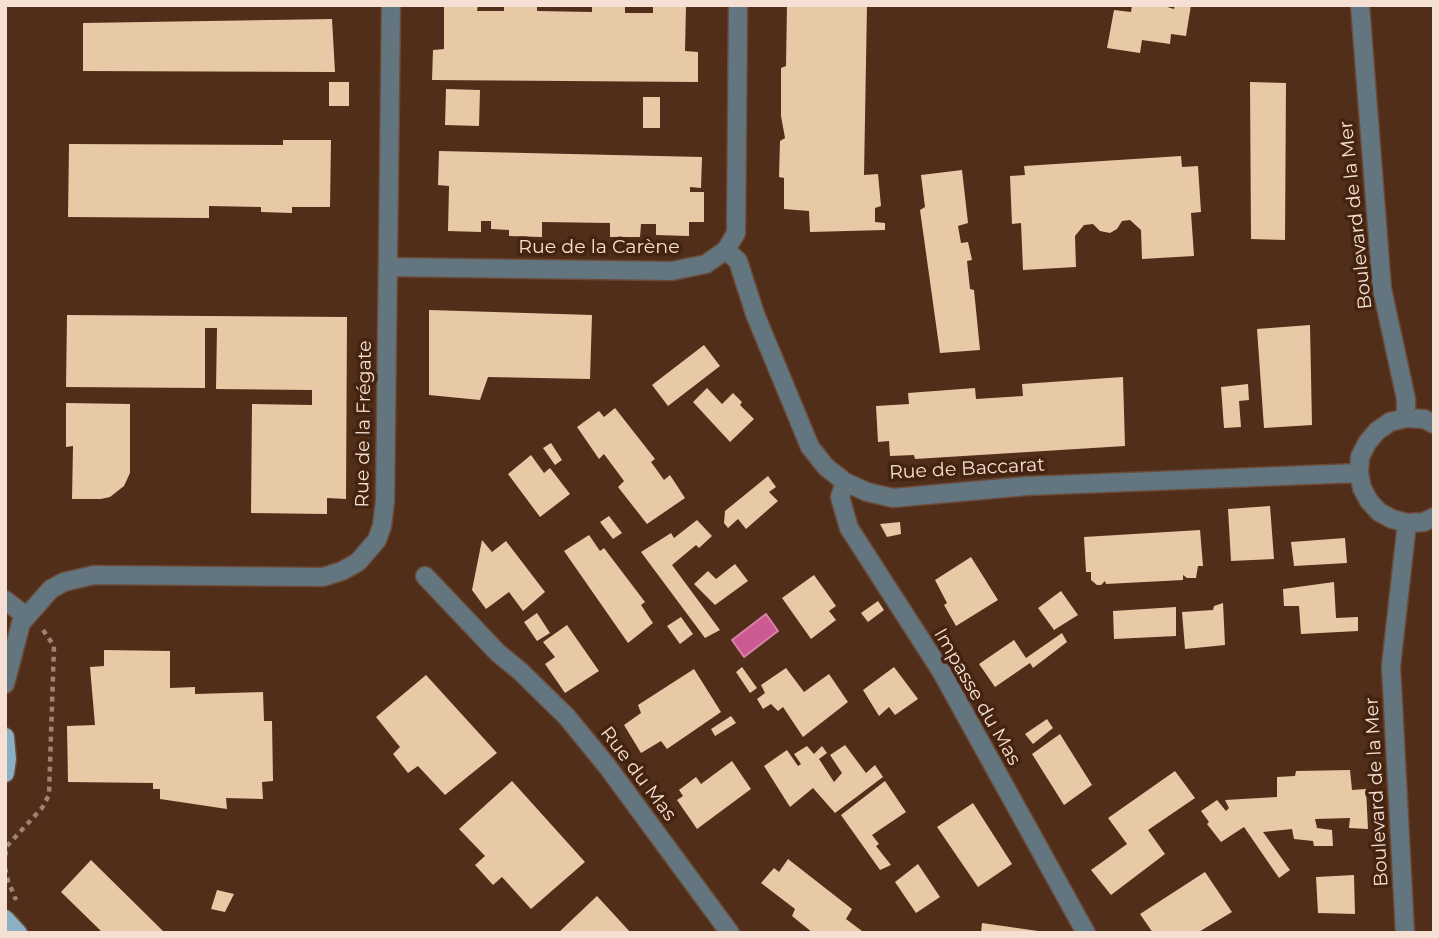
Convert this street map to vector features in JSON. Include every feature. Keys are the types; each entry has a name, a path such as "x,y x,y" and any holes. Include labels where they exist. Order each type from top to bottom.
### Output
{"main road":[{"path":"5,737 5,773"},
{"path":"8,914 18,933"}],"street":[{"name":"Rue de la Frégate","path":"5,634 24,619 51,589 78,577 323,577 342,571 364,556 377,540 385,501 391,5"},
{"path":"726,250 737,233 738,5"},
{"name":"Boulevard de la Mer","path":"1360,5 1382,289 1406,399 1406,418"},
{"name":"Rue de la Carène","path":"388,267 673,271 706,264 726,250"},
{"name":"Rue de Baccarat","path":"726,250 737,261 755,314 810,447 826,467 845,482 867,492 893,498 1027,486 1359,473"},
{"path":"1434,424 1423,419 1406,418 1390,422 1377,430 1360,457 1359,473 1362,488 1379,512 1407,523 1424,522 1434,517"},
{"name":"Impasse du Mas","path":"845,482 840,497 849,528 941,671 1086,933"},
{"name":"Boulevard de la Mer","path":"1405,933 1391,667 1407,523"},
{"name":"Rue du Mas","path":"425,576 498,653 520,671 583,736 730,933"},
{"path":"5,600 24,619"},
{"name":"Rue de la Frégate","path":"5,684 24,619"}],"path":[{"path":"5,856 7,846 42,807 49,795 54,646 41,629 24,619"},
{"path":"5,868 18,902 8,914"}],"shaded area":[{"path":"766,614 778,631 744,657 732,640"}],"building":[{"path":"444,5 478,5 477,11 504,11 504,5 537,5 537,11 592,12 592,5 625,5 625,13 653,13 653,5 686,5 685,51 698,52 698,82 432,80 433,50 444,49"},
{"path":"787,5 867,5 864,175 878,174 881,206 875,208 875,222 885,223 885,230 810,232 809,211 784,209 784,178 779,177 780,141 785,138 781,116 781,68 786,66"},
{"path":"1132,5 1160,5 1174,9 1175,5 1191,5 1186,36 1171,34 1170,44 1142,40 1140,53 1107,48 1114,10 1131,12"},
{"path":"332,19 335,72 83,71 83,23"},
{"path":"329,82 349,82 349,106 329,106"},
{"path":"1250,82 1286,83 1285,240 1251,239"},
{"path":"446,89 480,90 479,126 445,125"},
{"path":"643,97 660,97 660,128 643,128"},
{"path":"283,140 331,140 330,207 292,207 292,213 261,212 261,207 209,206 209,218 68,217 69,144 283,145"},
{"path":"439,151 702,157 701,188 690,187 690,192 704,192 704,222 689,222 689,236 656,235 656,224 641,224 640,237 610,237 610,223 542,222 542,237 509,236 509,230 491,229 491,221 481,221 481,232 448,231 449,186 438,185"},
{"path":"1181,156 1182,167 1198,166 1201,212 1191,213 1194,256 1142,259 1141,230 1130,220 1122,221 1117,229 1110,233 1100,231 1093,224 1084,225 1075,236 1076,267 1023,270 1021,223 1012,224 1010,176 1025,175 1024,166"},
{"path":"962,170 968,223 958,226 961,243 968,242 972,260 967,261 970,289 974,290 980,350 940,353 920,210 925,207 921,175"},
{"path":"429,310 592,315 590,379 488,377 480,400 429,395"},
{"path":"67,315 347,317 346,499 327,498 327,514 251,513 252,404 312,405 312,390 216,389 217,328 205,328 205,388 66,387"},
{"path":"1310,325 1312,425 1264,428 1257,329"},
{"path":"704,345 720,366 668,406 652,385"},
{"path":"1123,377 1125,446 915,459 914,455 890,456 889,441 878,442 876,406 909,404 908,393 975,388 976,399 1023,396 1022,384"},
{"path":"1248,384 1249,400 1239,401 1241,427 1224,428 1221,387"},
{"path":"707,388 722,404 733,393 754,419 730,442 693,402"},
{"path":"66,403 130,404 130,473 124,486 110,497 72,499 73,446 66,447"},
{"path":"615,408 655,459 651,462 664,480 670,475 685,498 647,524 618,487 624,481 604,454 599,459 577,427 599,411 604,417"},
{"path":"551,443 562,460 555,465 543,448"},
{"path":"531,455 544,473 550,468 570,494 540,517 508,474"},
{"path":"768,476 776,487 769,492 778,501 746,529 738,519 728,528 724,523 725,511"},
{"path":"1270,506 1274,559 1231,561 1228,509"},
{"path":"609,516 622,533 613,539 600,522"},
{"path":"697,520 712,536 699,548 696,545 672,565 720,630 705,638 641,552 671,533 674,538"},
{"path":"900,522 901,534 887,537 880,524"},
{"path":"1200,530 1203,566 1198,566 1196,578 1183,575 1183,580 1106,584 1105,581 1097,585 1091,580 1091,572 1086,572 1084,537"},
{"path":"589,535 600,551 604,548 645,602 641,605 653,623 628,643 564,551"},
{"path":"1345,538 1347,563 1294,566 1291,542"},
{"path":"482,540 492,552 506,541 545,592 523,611 509,592 486,609 472,590"},
{"path":"971,557 998,600 956,626 944,605 947,603 935,580"},
{"path":"735,564 748,581 715,605 694,584 708,571 716,579"},
{"path":"814,575 836,606 829,611 836,620 811,639 782,598"},
{"path":"1334,582 1336,618 1358,617 1358,631 1301,634 1299,606 1284,606 1283,589"},
{"path":"1061,591 1078,615 1054,630 1038,608"},
{"path":"878,601 884,610 868,622 861,613"},
{"path":"1223,603 1225,645 1185,649 1182,612 1213,610 1214,606"},
{"path":"1176,607 1176,636 1114,639 1113,611"},
{"path":"537,613 550,633 537,641 524,622"},
{"path":"681,617 693,634 680,644 667,626"},
{"path":"567,625 599,671 565,693 545,664 555,657 543,642"},
{"path":"1062,633 1067,642 1033,668 1030,663 995,687 979,664 1014,640 1026,658"},
{"path":"104,650 170,651 170,688 195,687 195,694 263,692 264,721 272,721 273,781 262,782 263,799 226,798 227,809 160,799 160,789 153,789 153,783 68,782 67,726 95,725 90,667 104,666"},
{"path":"742,667 757,688 750,693 736,672"},
{"path":"894,667 918,699 895,715 889,707 879,716 863,690"},
{"path":"786,668 804,692 829,674 848,702 803,737 783,707 778,711 771,704 763,709 757,699 765,693 761,685"},
{"path":"694,669 721,712 667,749 661,741 641,753 624,725 641,713 638,705"},
{"path":"426,675 497,753 445,795 418,766 408,773 393,754 400,747 376,717"},
{"path":"731,716 736,723 715,736 711,729"},
{"path":"1047,719 1053,728 1033,744 1025,734"},
{"path":"1060,734 1092,785 1064,805 1032,754"},
{"path":"845,745 866,773 875,765 883,777 835,813 813,788 790,807 764,766 787,750 798,766 801,764 794,754 807,746 814,754 822,746 827,753 819,759 834,782 842,773 830,755"},
{"path":"732,761 751,789 697,829 677,800 683,796 679,790 696,777 701,784"},
{"path":"1350,770 1352,790 1366,789 1368,829 1349,828 1350,818 1315,819 1317,828 1332,830 1333,846 1314,846 1313,841 1294,839 1292,829 1263,832 1290,870 1279,878 1244,827 1221,842 1201,811 1217,800 1226,811 1229,808 1225,800 1277,797 1277,777 1295,776 1296,771"},
{"path":"1175,771 1195,798 1148,830 1165,854 1111,895 1091,870 1127,844 1108,818"},
{"path":"512,781 585,862 531,909 502,877 493,885 475,865 485,856 459,829"},
{"path":"885,781 906,812 872,835 879,844 876,846 891,865 880,870 841,815"},
{"path":"973,803 1012,864 978,887 937,827"},
{"path":"788,859 852,909 846,919 862,931 860,933 813,933 792,916 795,909 761,883 774,868 779,872"},
{"path":"91,860 165,933 103,933 61,892"},
{"path":"918,864 940,897 916,913 895,882"},
{"path":"1205,872 1232,912 1197,933 1153,933 1140,914"},
{"path":"1354,875 1355,914 1318,913 1316,877"},
{"path":"217,890 234,894 225,912 211,909"},
{"path":"597,896 631,933 558,933"},
{"path":"982,923 1038,931 1038,933 981,933"}]}
